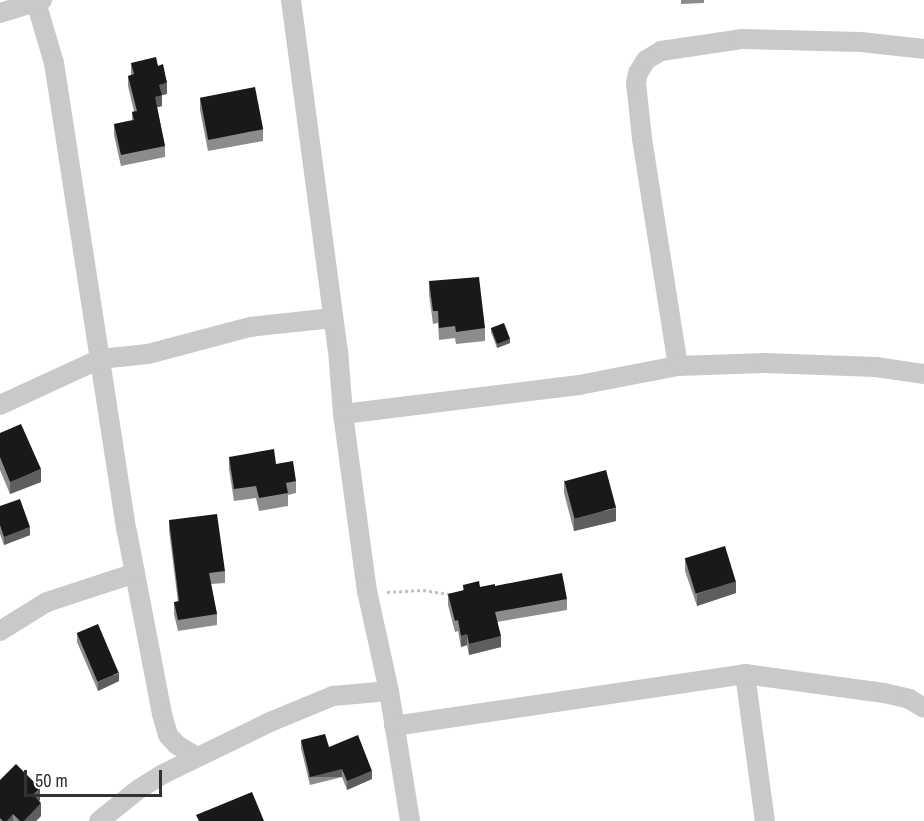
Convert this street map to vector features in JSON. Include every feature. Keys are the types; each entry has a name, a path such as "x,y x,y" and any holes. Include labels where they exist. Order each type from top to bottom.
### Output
{"street":[{"path":"291,0 367,591 389,691 410,821"},
{"path":"0,13 39,1 54,63 135,573 168,735 177,745 195,756"},
{"path":"678,366 642,138 636,83 638,73 646,60 661,51 741,39 861,42 924,49"},
{"path":"0,405 100,359 148,354 250,327 333,318"},
{"path":"343,414 579,385 678,366 765,363 876,367 924,374"},
{"path":"0,631 47,602 135,573"},
{"path":"394,726 745,674 817,682 919,700"},
{"path":"745,674 765,821"},
{"path":"99,821 139,789 195,756 333,696 389,691"}],"path":[{"path":"367,591 423,590 449,594"}],"building":[{"path":"156,57 158,66 163,64 167,83 159,85 162,95 155,97 165,146 121,155 114,124 134,120 132,112 137,111 128,76 134,74 131,63"},
{"path":"255,87 263,129 208,140 200,98"},
{"path":"479,277 485,328 456,332 455,326 439,328 438,311 433,311 429,281"},
{"path":"504,323 510,339 497,344 491,328"},
{"path":"21,424 41,469 10,482 0,457 0,433"},
{"path":"274,449 276,464 293,461 296,481 286,483 288,493 259,498 256,486 234,489 229,457"},
{"path":"606,470 616,508 575,519 564,481"},
{"path":"20,499 30,527 4,537 0,525 0,506"},
{"path":"217,514 225,571 209,573 217,614 178,620 174,602 179,601 169,520"},
{"path":"725,546 736,581 696,594 685,558"},
{"path":"562,573 567,599 495,612 501,636 469,644 467,634 461,636 458,620 455,621 448,594 464,590 463,585 479,581 480,587 495,584 495,586"},
{"path":"98,624 119,673 98,682 77,633"},
{"path":"325,734 329,747 358,735 372,771 347,781 342,769 310,777 301,740"},
{"path":"16,764 40,788 33,795 41,803 24,821 20,821 13,814 7,821 3,821 0,818 0,780"},
{"path":"252,792 264,821 199,821 196,815"}]}
